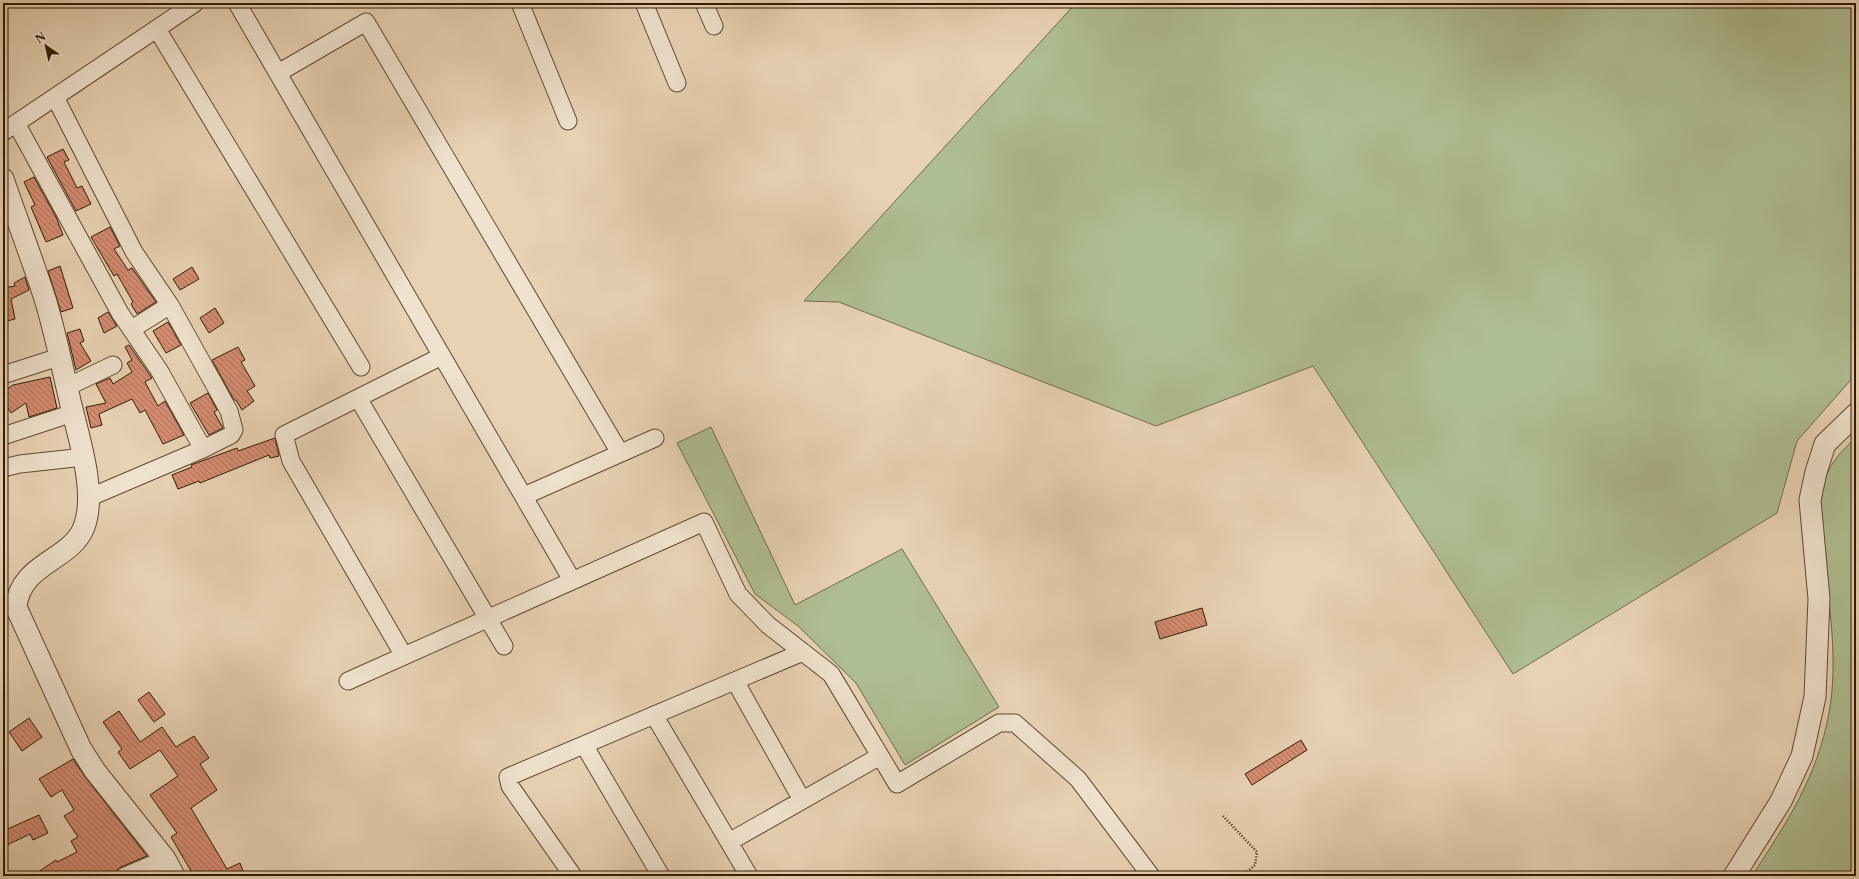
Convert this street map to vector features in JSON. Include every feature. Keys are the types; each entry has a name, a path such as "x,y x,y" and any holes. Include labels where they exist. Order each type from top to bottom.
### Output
{"street":[{"path":"194,3 10,128 120,313 159,370 203,448"},
{"path":"237,3 572,580"},
{"path":"520,3 568,121"},
{"path":"644,3 677,83"},
{"path":"704,3 714,26"},
{"path":"278,72 366,22 620,453"},
{"path":"157,28 361,367"},
{"path":"55,98 134,252 170,305 229,411 233,421 234,430 231,435 88,498"},
{"path":"3,179 46,302 84,458 88,498 84,528 70,546 33,573 9,608 81,749 95,771 170,867 126,876"},
{"path":"132,329 170,305"},
{"path":"404,656 291,462 284,435 442,356"},
{"path":"3,375 60,357"},
{"path":"67,386 113,365"},
{"path":"358,398 504,646"},
{"path":"3,436 73,413"},
{"path":"1734,876 1781,801 1802,756 1815,697 1819,599 1810,500 1816,472 1825,444 1856,414"},
{"path":"524,496 655,438"},
{"path":"3,468 20,464 84,458"},
{"path":"348,681 704,522 738,594 768,625 831,674 897,784 999,722 1016,723 1078,779 1152,876"},
{"path":"573,876 510,786 508,777 803,652"},
{"path":"735,681 802,800"},
{"path":"654,715 749,876"},
{"path":"584,745 661,876"},
{"path":"729,842 880,756"}],"path":[{"path":"1223,816 1257,852 1255,865 1243,876"}],"green space":[{"path":"1076,3 1856,3 1856,374 1797,441 1777,513 1513,674 1313,366 1156,426 839,302 804,301"},
{"path":"711,427 795,605 902,549 999,707 905,765 856,683 798,626 755,594 677,443"},
{"path":"1856,438 1856,876 1752,876 1789,818 1799,799 1809,779 1824,736 1832,694 1833,657 1831,619 1821,531 1820,509 1822,488 1825,478 1834,461"}],"building":[{"path":"63,149 69,160 64,162 77,188 82,186 91,204 76,211 47,157"},
{"path":"34,177 56,217 63,235 46,242 31,207 35,205 24,182"},
{"path":"110,227 120,246 114,249 128,270 132,268 156,302 137,314 131,304 133,302 117,274 114,276 91,237"},
{"path":"60,266 73,308 61,312 48,271"},
{"path":"192,267 199,279 180,290 173,279"},
{"path":"25,277 29,290 11,299 15,319 3,322 3,288 15,286 14,283"},
{"path":"215,308 224,323 209,333 200,318"},
{"path":"108,312 117,326 104,333 98,318"},
{"path":"168,322 181,345 166,353 153,331"},
{"path":"80,329 84,341 80,343 91,361 76,370 67,333"},
{"path":"129,345 152,378 145,382 158,406 165,401 184,435 163,444 145,410 140,413 132,399 99,414 102,425 91,428 86,407 106,403 96,384 110,378 113,384 132,372 127,363 132,360 125,347"},
{"path":"238,347 245,360 241,362 255,386 247,391 254,401 242,410 236,400 234,400 212,360"},
{"path":"50,377 57,408 29,417 26,403 11,413 3,400 3,392 13,385"},
{"path":"208,393 217,410 214,412 223,428 209,435 190,403"},
{"path":"275,438 279,456 270,458 269,455 200,483 199,481 178,489 172,475 192,467 191,465 237,448 238,451"},
{"path":"1202,608 1207,625 1160,639 1155,622"},
{"path":"149,692 165,714 154,722 138,700"},
{"path":"119,711 140,742 162,727 176,747 194,736 209,758 200,764 217,790 191,808 227,869 240,863 245,876 194,876 171,837 177,833 150,795 178,776 160,750 130,769 118,752 122,749 103,722"},
{"path":"29,718 42,737 22,751 9,732"},
{"path":"1301,740 1307,750 1252,785 1245,774"},
{"path":"73,759 147,856 121,867 117,870 115,876 112,876 108,871 98,876 32,876 56,860 57,862 77,852 71,841 78,837 64,816 74,810 62,790 51,797 39,779"},
{"path":"39,815 48,833 33,840 30,834 3,847 3,831"}]}
